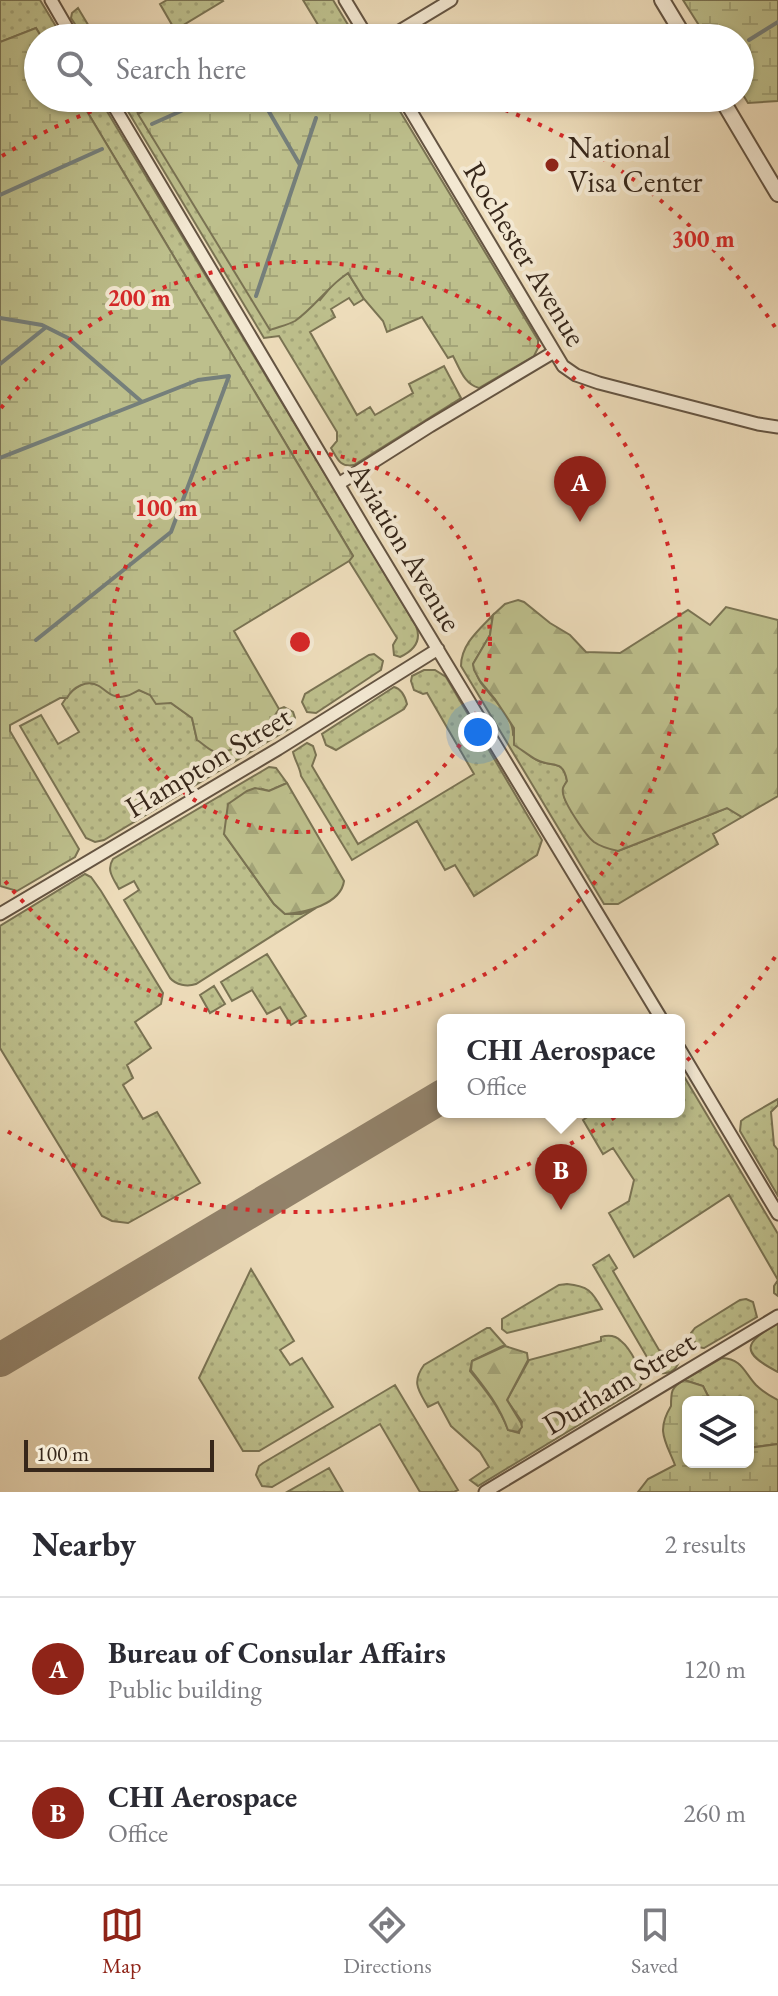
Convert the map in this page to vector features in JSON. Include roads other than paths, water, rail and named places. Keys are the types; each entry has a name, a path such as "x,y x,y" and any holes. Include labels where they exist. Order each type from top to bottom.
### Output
{"street":[{"path":"51,0 65,24"},
{"path":"345,0 360,24"},
{"path":"411,24 451,0"},
{"path":"662,0 677,24"},
{"name":"Aviation Avenue","path":"117,112 658,1014"},
{"name":"Rochester Avenue","path":"411,112 563,366 589,380 778,427"},
{"path":"729,112 778,194"},
{"path":"340,483 554,352"},
{"name":"Hampton Street","path":"0,914 438,649"},
{"path":"685,1058 778,1214"},
{"name":"Durham Street","path":"485,1492 778,1316"}],"waterway":[{"path":"754,37 778,22"},
{"path":"152,124 179,112"},
{"path":"269,112 300,165"},
{"path":"256,296 316,118"},
{"path":"0,195 102,149"},
{"path":"0,318 42,325 68,338 142,402"},
{"path":"0,364 45,328"},
{"path":"0,458 198,380 229,376 171,532 36,640"}],"place":[{"name":"National Visa Center","path":"552,165"},
{"name":"Bureau of Consular Affairs","path":"580,522"},
{"name":"CHI Aerospace","path":"561,1210"}]}
